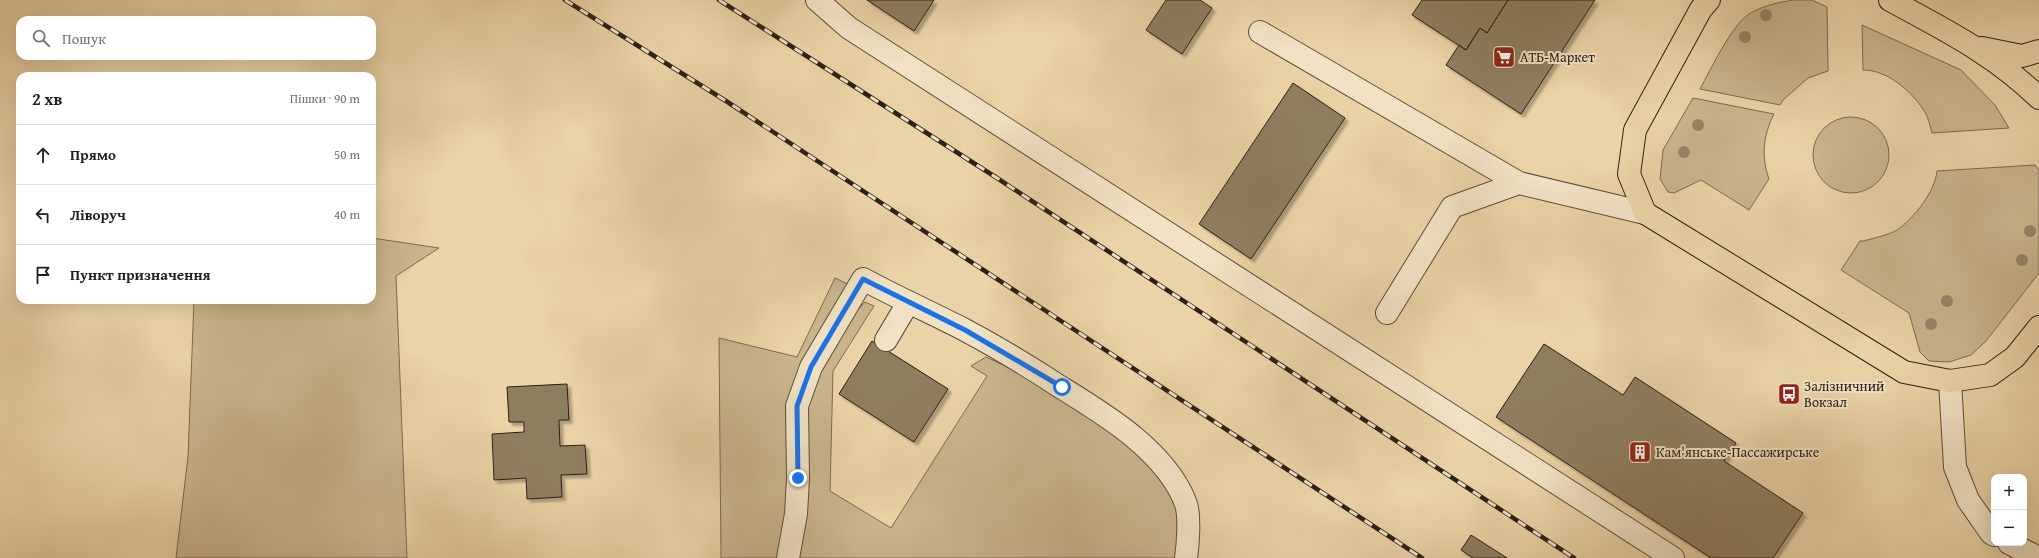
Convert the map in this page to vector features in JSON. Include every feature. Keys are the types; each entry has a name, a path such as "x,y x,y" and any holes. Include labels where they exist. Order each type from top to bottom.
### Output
{"main road":[{"path":"1709,0 1701,9 1635,130 1629,174 1645,213 1904,372 1950,381 1990,374 2014,357 2039,327"},
{"path":"1890,0 1977,47 2022,81 2039,98"},
{"path":"1977,47 2022,56 2039,51"}],"street":[{"path":"818,0 849,28 1673,558"},
{"path":"1260,32 1519,183 1645,213"},
{"path":"1387,313 1452,207 1519,183"},
{"path":"788,558 796,514 798,478 797,406 811,367 863,279 908,303 965,330 1029,366 1094,407 1150,451 1171,476 1186,505 1189,542 1186,558"},
{"path":"886,340 908,303"},
{"path":"1950,381 1955,467 1968,500 1991,533"},
{"path":"2015,546 2039,558"}],"shaded area":[{"path":"1794,0 1812,0 1827,7 1828,71 1808,78 1783,100 1780,105 1700,89 1728,38 1742,20 1749,14 1759,9 1777,3"},
{"path":"1862,25 1961,70 1995,105 2009,128 1932,133 1925,112 1905,88 1881,73 1863,70"},
{"path":"1693,98 1774,114 1767,130 1764,146 1766,171 1769,179 1749,210 1701,180 1674,193 1668,192 1660,179 1663,150"},
{"path":"1851,117 1865,120 1878,128 1886,141 1889,155 1886,169 1878,182 1865,190 1851,193 1837,190 1824,182 1816,169 1813,155 1816,141 1824,128 1837,120"},
{"path":"2035,165 2039,170 2039,273 1986,341 1971,355 1949,362 1929,361 1920,352 1909,313 1841,270 1860,241 1885,235 1897,230 1917,212 1928,196 1937,171"},
{"path":"376,239 439,248 396,276 407,558 176,558 188,457 194,304 376,304"},
{"path":"835,278 848,284 806,363 781,558 721,558 719,338 797,357"},
{"path":"865,302 874,306 833,371 830,491 891,528 987,376 971,366 986,357 1025,375 1121,436 1167,481 1177,507 1180,542 1176,558 794,558 806,406 819,371 842,326"}],"building":[{"path":"867,0 934,0 914,31"},
{"path":"1166,0 1200,0 1212,8 1182,54 1146,30"},
{"path":"1422,0 1508,0 1487,33 1480,28 1466,50 1412,15"},
{"name":"АТБ-Маркет","path":"1508,0 1595,0 1521,114 1446,65 1459,45 1466,50 1480,28 1487,33"},
{"path":"1293,83 1345,118 1251,259 1199,224"},
{"path":"872,341 948,389 914,442 839,394"},
{"name":"Кам'янське-Пассажирське","path":"1544,344 1623,395 1635,377 1736,443 1724,461 1803,513 1773,558 1711,558 1496,417"},
{"path":"567,384 569,420 559,420 560,446 585,445 587,474 561,475 562,497 527,499 526,478 494,480 492,434 524,432 524,422 509,422 507,387"},
{"path":"1471,535 1507,558 1473,558 1461,550"}],"railway":[{"path":"565,0 726,101 1422,558"},
{"path":"719,0 997,178 1574,558"}],"place":[{"name":"АТБ-Маркет","path":"1504,57"},
{"name":"Залізничний Вокзал","path":"1789,394"},
{"name":"Кам'янське-Пассажирське","path":"1640,452"}],"route":[{"path":"798,478 796,446 797,406 811,367 863,279 902,300 965,330 1029,366 1062,387"}]}
